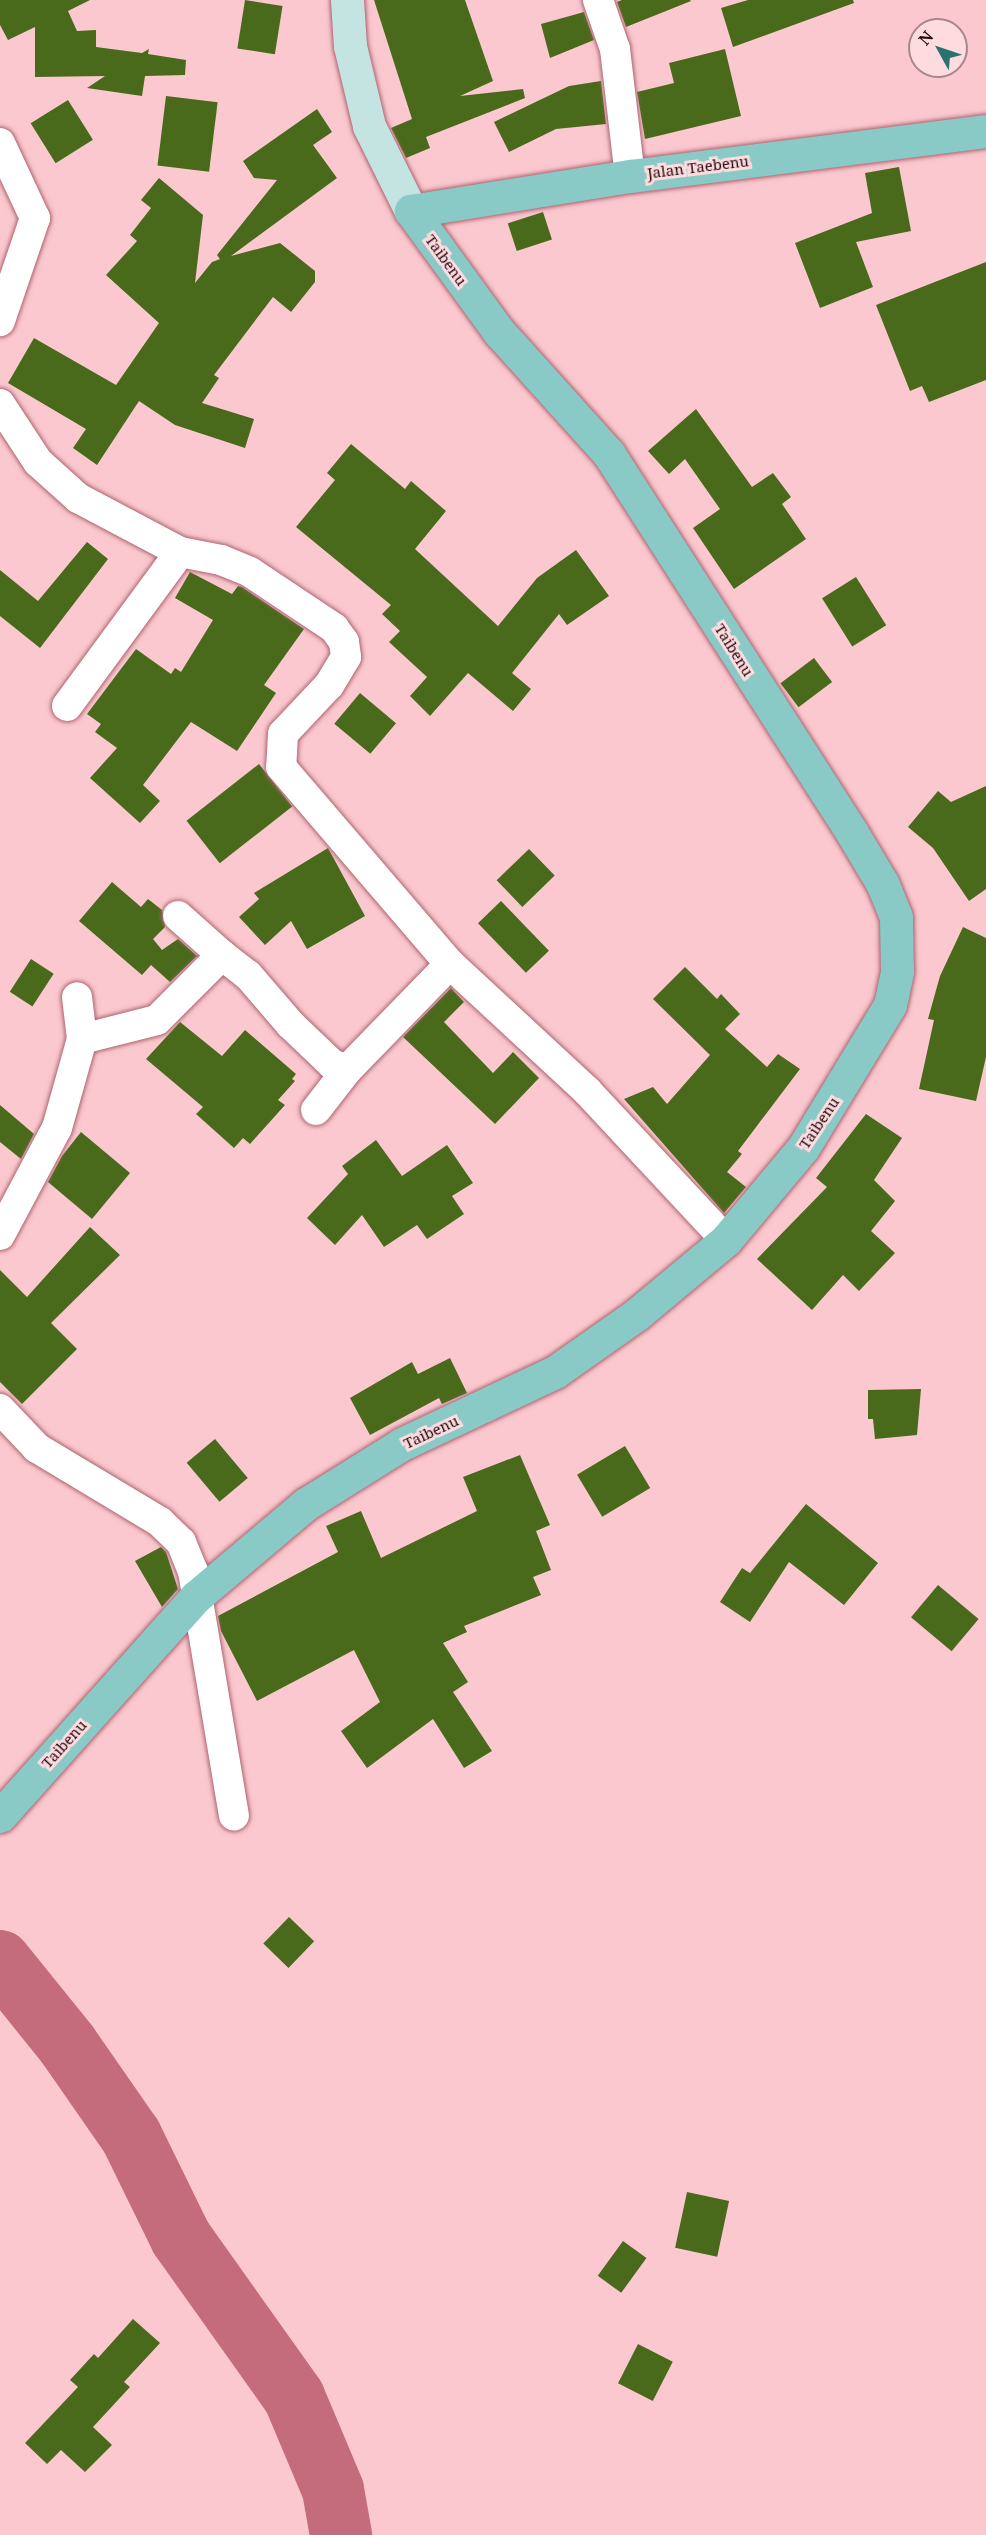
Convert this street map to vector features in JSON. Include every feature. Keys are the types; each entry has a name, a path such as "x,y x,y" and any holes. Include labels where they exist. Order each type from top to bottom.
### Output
{"main road":[{"name":"Jalan Taebenu","path":"411,211 630,176 986,131"},
{"name":"Taibenu","path":"0,1816 197,1596 306,1504 402,1444 555,1372 636,1315 726,1240 803,1148 890,1005 897,971 896,917 882,883 851,831 609,454 499,332 411,211"}],"street":[{"path":"346,0 350,46 369,126 411,211"},
{"path":"598,0 615,49 630,176"},
{"path":"0,143 35,218 0,321"},
{"path":"0,404 38,462 78,498 180,552 221,560 250,572 334,628 344,642 346,657 329,685 284,734 281,767 450,964 587,1091 726,1240"},
{"path":"67,706 180,552"},
{"path":"178,916 248,975 290,1024 343,1075"},
{"path":"82,1039 157,1020 222,955"},
{"path":"316,1110 343,1075 450,964"},
{"path":"0,1235 57,1128 82,1039 77,997"},
{"path":"0,1409 37,1448 160,1522 181,1542 197,1596 234,1816"}],"building":[{"path":"0,0 90,0 68,11 77,31 96,30 96,47 142,53 149,49 148,54 186,60 185,75 145,76 142,96 87,88 105,76 35,77 35,27 8,40 0,25"},
{"path":"245,0 283,6 275,54 237,48"},
{"path":"374,0 465,0 493,81 460,96 523,89 525,98 426,137 430,148 406,158 391,128 412,119"},
{"path":"622,0 691,1 626,27 617,2"},
{"path":"748,0 853,0 854,3 733,47 721,8"},
{"path":"584,12 594,40 550,58 541,24"},
{"path":"725,49 741,116 645,139 637,92 674,83 669,63"},
{"path":"601,81 606,124 556,129 509,152 494,122 569,86"},
{"path":"166,96 218,102 209,172 157,165"},
{"path":"68,100 93,140 56,163 31,123"},
{"path":"317,109 332,132 313,145 337,178 231,256 280,243 315,271 315,282 291,312 273,297 214,375 219,378 202,403 254,419 245,448 175,425 139,401 97,465 73,448 86,429 8,383 34,338 116,385 159,323 106,275 137,241 130,235 151,208 141,200 159,178 203,215 195,283 212,262 220,259 217,255 277,180 254,178 243,161"},
{"path":"899,167 911,231 856,242 873,287 820,308 795,243 872,213 865,173"},
{"path":"543,212 552,240 517,251 508,223"},
{"path":"986,262 986,380 929,402 922,386 910,391 876,305"},
{"path":"696,409 752,487 773,473 791,497 782,504 806,539 734,589 693,528 720,509 685,459 669,474 648,451"},
{"path":"351,444 405,489 411,481 446,511 415,549 498,626 537,578 576,550 609,596 567,625 559,614 512,673 531,689 513,711 468,673 430,716 410,696 427,677 389,642 400,631 382,614 391,605 296,527 335,480 327,473"},
{"path":"87,542 108,559 40,648 0,616 0,570 38,601"},
{"path":"190,572 232,594 238,586 242,587 304,629 264,685 276,693 237,751 191,722 143,785 160,801 140,823 90,778 117,748 95,732 101,724 87,714 136,649 171,674 175,668 181,672 213,620 175,598"},
{"path":"856,577 886,625 852,647 822,598"},
{"path":"814,658 832,682 799,707 780,683"},
{"path":"360,693 396,723 370,754 334,724"},
{"path":"259,764 292,807 220,863 187,821"},
{"path":"986,786 986,889 969,901 933,848 908,827 938,791 951,802"},
{"path":"328,848 365,916 307,949 291,921 265,945 239,917 259,899 254,893"},
{"path":"529,849 555,876 522,907 497,880"},
{"path":"112,882 141,907 148,899 162,910 165,927 153,939 162,950 178,939 197,956 170,982 151,965 142,975 79,921"},
{"path":"501,901 549,951 526,973 478,923"},
{"path":"963,927 986,938 986,1057 976,1101 919,1089 934,1020 928,1019 940,976"},
{"path":"31,959 54,974 32,1006 10,992"},
{"path":"685,967 717,999 721,994 740,1014 725,1029 767,1067 778,1054 800,1069 738,1151 742,1154 727,1172 746,1187 724,1213 624,1099 653,1087 667,1104 710,1055 653,999"},
{"path":"451,988 464,1002 444,1022 493,1073 513,1052 539,1078 495,1124 403,1037"},
{"path":"180,1022 222,1056 245,1030 296,1074 292,1079 295,1081 278,1100 285,1105 250,1144 243,1138 234,1148 196,1114 203,1107 146,1059"},
{"path":"0,1105 34,1134 21,1159 0,1142"},
{"path":"866,1114 902,1138 874,1180 895,1201 871,1231 895,1253 859,1291 843,1275 812,1310 757,1259 827,1187 816,1178"},
{"path":"81,1132 130,1173 92,1219 48,1182 62,1156"},
{"path":"376,1140 402,1176 447,1145 473,1183 452,1196 464,1214 427,1239 417,1225 384,1247 362,1215 335,1245 307,1218 348,1174 342,1166"},
{"path":"90,1227 120,1255 51,1323 77,1349 22,1404 0,1382 0,1270 27,1297"},
{"path":"450,1358 467,1393 442,1404 439,1398 370,1435 350,1398 412,1362 418,1374"},
{"path":"921,1389 917,1435 875,1439 873,1419 868,1419 868,1390"},
{"path":"215,1439 248,1478 219,1502 187,1463"},
{"path":"625,1446 650,1488 602,1517 577,1475"},
{"path":"520,1455 550,1525 536,1531 551,1570 533,1577 541,1595 464,1626 467,1632 443,1643 468,1682 453,1692 492,1751 464,1768 433,1719 367,1768 341,1731 380,1702 354,1650 257,1701 221,1631 218,1616 338,1552 326,1526 361,1511 381,1558 477,1511 463,1477"},
{"path":"806,1504 878,1563 844,1605 789,1562 750,1622 720,1602 742,1568 750,1573"},
{"path":"161,1547 166,1552 178,1589 162,1607 135,1561"},
{"path":"938,1585 979,1619 952,1651 911,1617"},
{"path":"289,1917 314,1941 288,1968 263,1944"},
{"path":"687,2192 729,2201 717,2257 675,2248"},
{"path":"623,2241 646,2258 621,2293 598,2276"},
{"path":"133,2319 160,2343 124,2382 130,2387 93,2427 112,2445 85,2472 61,2450 47,2464 25,2443 78,2387 70,2380 94,2354 98,2358"},
{"path":"638,2344 673,2362 653,2401 618,2383"}],"waterway":[{"path":"0,1961 67,2044 131,2136 181,2238 294,2397 333,2490 341,2535"}]}
